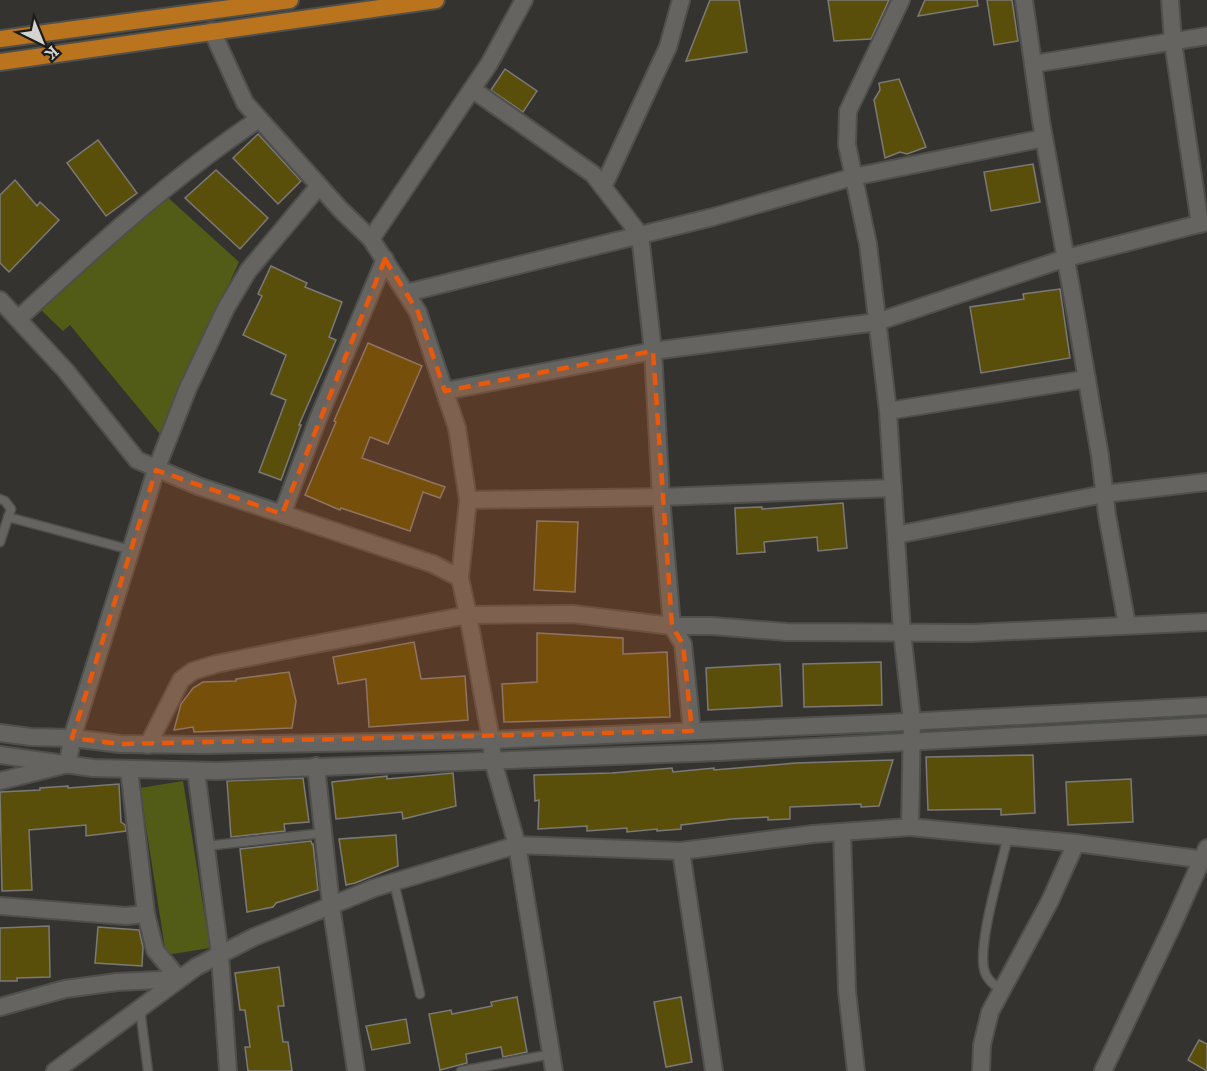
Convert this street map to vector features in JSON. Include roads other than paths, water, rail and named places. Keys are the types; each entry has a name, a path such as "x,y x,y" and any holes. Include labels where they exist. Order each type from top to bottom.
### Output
{"highway":[{"path":"0,39 290,0"},
{"path":"0,62 436,0"}],"street":[{"path":"372,239 489,64 524,0"},
{"path":"603,187 669,47 681,0"},
{"path":"901,0 849,111 847,145 868,244 888,411 902,633 912,721 910,827"},
{"path":"1024,0 1044,138 1087,379 1126,625"},
{"path":"445,391 653,351 877,322 1066,258 1203,223 1173,42 1170,0"},
{"path":"212,31 245,103 340,209 372,239 385,259 418,312 445,391 457,428 468,500 460,579 493,760 517,845 555,1071"},
{"path":"1033,64 1207,36"},
{"path":"472,89 593,174 640,235 653,351 661,497 672,626 683,644 692,731"},
{"path":"18,319 112,232 214,149 260,119"},
{"path":"406,293 713,217 853,177 1044,138"},
{"path":"68,764 72,738 156,470 188,388 237,290 262,253 319,186"},
{"path":"282,514 318,418 385,259"},
{"path":"0,300 66,371 137,460 156,470 433,564 460,579"},
{"path":"888,411 1087,379"},
{"path":"896,535 1104,494 1207,482"},
{"path":"468,500 661,497 893,488"},
{"path":"148,745 181,680 193,671 216,664 468,615 573,614 672,626 712,626 787,632 972,633 1207,622"},
{"path":"0,733 148,745 491,740 1207,706"},
{"path":"0,755 93,768 196,771 911,743 1207,726"},
{"path":"0,781 68,764"},
{"path":"316,766 331,905 356,1071"},
{"path":"129,769 146,914 155,950 179,979"},
{"path":"196,771 220,955 228,1071"},
{"path":"55,1071 179,979 254,937 394,882 517,845 681,851 842,832 910,827 1205,856 1103,1071"},
{"path":"842,832 847,991 856,1071"},
{"path":"981,1071 982,1046 990,1012 1050,901 1076,843"},
{"path":"681,851 714,1071"},
{"path":"0,906 126,916 146,914"},
{"path":"0,1006 65,989 117,982 179,979"}],"lane":[{"path":"0,499 5,501 11,509 0,542"},
{"path":"8,517 131,550"},
{"path":"206,846 323,833"},
{"path":"1002,990 987,977 983,958 1008,837"},
{"path":"394,882 420,994"},
{"path":"140,1009 148,1071"},
{"path":"461,1071 552,1054"}]}
